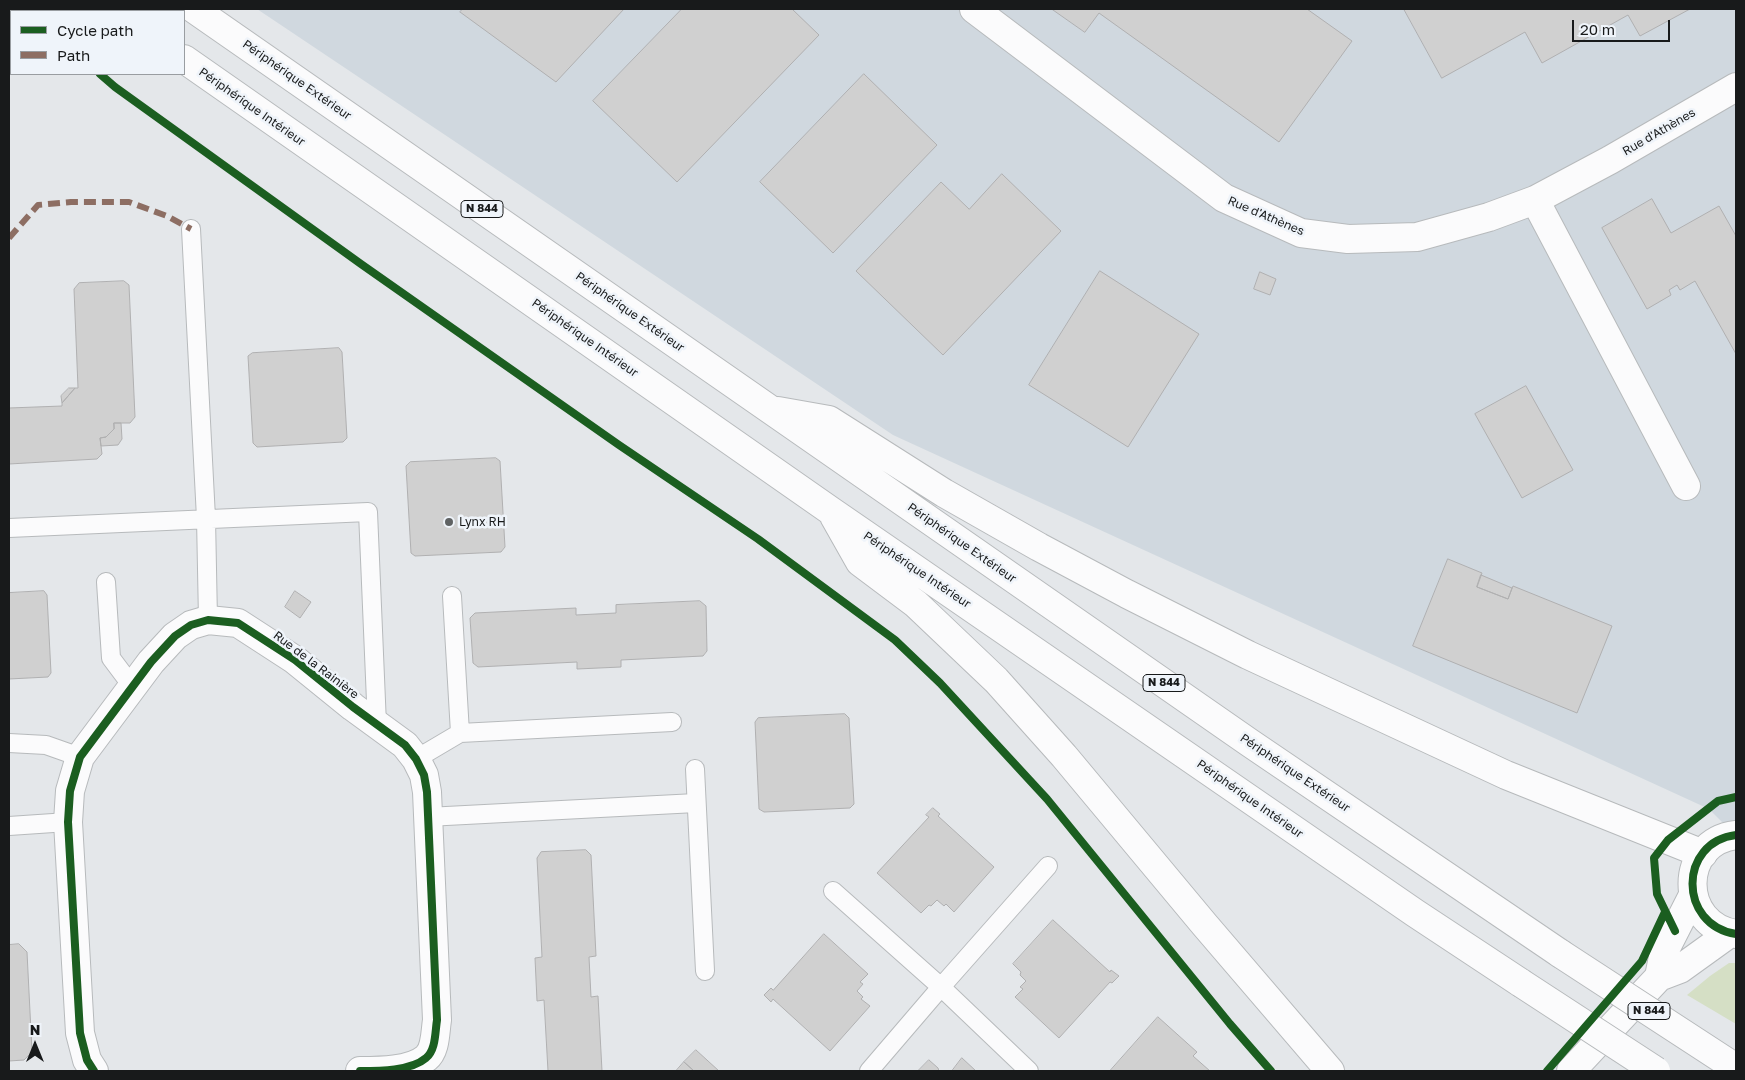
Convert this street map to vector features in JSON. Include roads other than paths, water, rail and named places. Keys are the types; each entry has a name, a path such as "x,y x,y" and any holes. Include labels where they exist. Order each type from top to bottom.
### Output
{"main road":[{"name":"Périphérique Extérieur","path":"194,9 1266,754 1561,954 1736,1068"},
{"name":"Rue d'Athènes","path":"974,9 1224,198 1302,233 1348,239 1417,237 1489,218 1535,200 1610,160 1736,87"},
{"name":"Périphérique Intérieur","path":"185,60 831,511 1407,908 1656,1071"},
{"path":"1535,200 1686,486"},
{"path":"769,409 829,420 944,493 1127,594 1248,654 1506,775 1702,854"},
{"path":"831,511 860,562 916,604 996,680 1064,756 1330,1071"},
{"name":"Rue de la Rainière","path":"94,1071 87,1060 80,1033 68,822 70,791 80,757 151,662 175,636 192,625 208,620 238,623 295,660 353,707 405,744 416,758 424,775 427,792 437,1020 434,1044 435,1064 360,1071"},
{"path":"1733,934 1719,929 1710,923 1696,906 1693,895 1693,874 1702,854 1711,845 1735,835"},
{"path":"1659,977 1664,952 1693,895"},
{"path":"1571,1071 1659,977 1680,969 1733,934"}],"lane":[{"path":"191,229 206,518 208,620"},
{"path":"9,528 368,512 378,725"},
{"path":"106,582 111,658 132,686"},
{"path":"452,596 460,733"},
{"path":"416,758 460,733 672,722"},
{"path":"9,743 46,744 80,757"},
{"path":"694,769 705,971"},
{"path":"427,817 696,803"},
{"path":"9,826 68,822"},
{"path":"868,1071 1048,866"},
{"path":"833,890 941,987 1029,1071"}],"place":[{"name":"Lynx RH","path":"449,522"}]}
